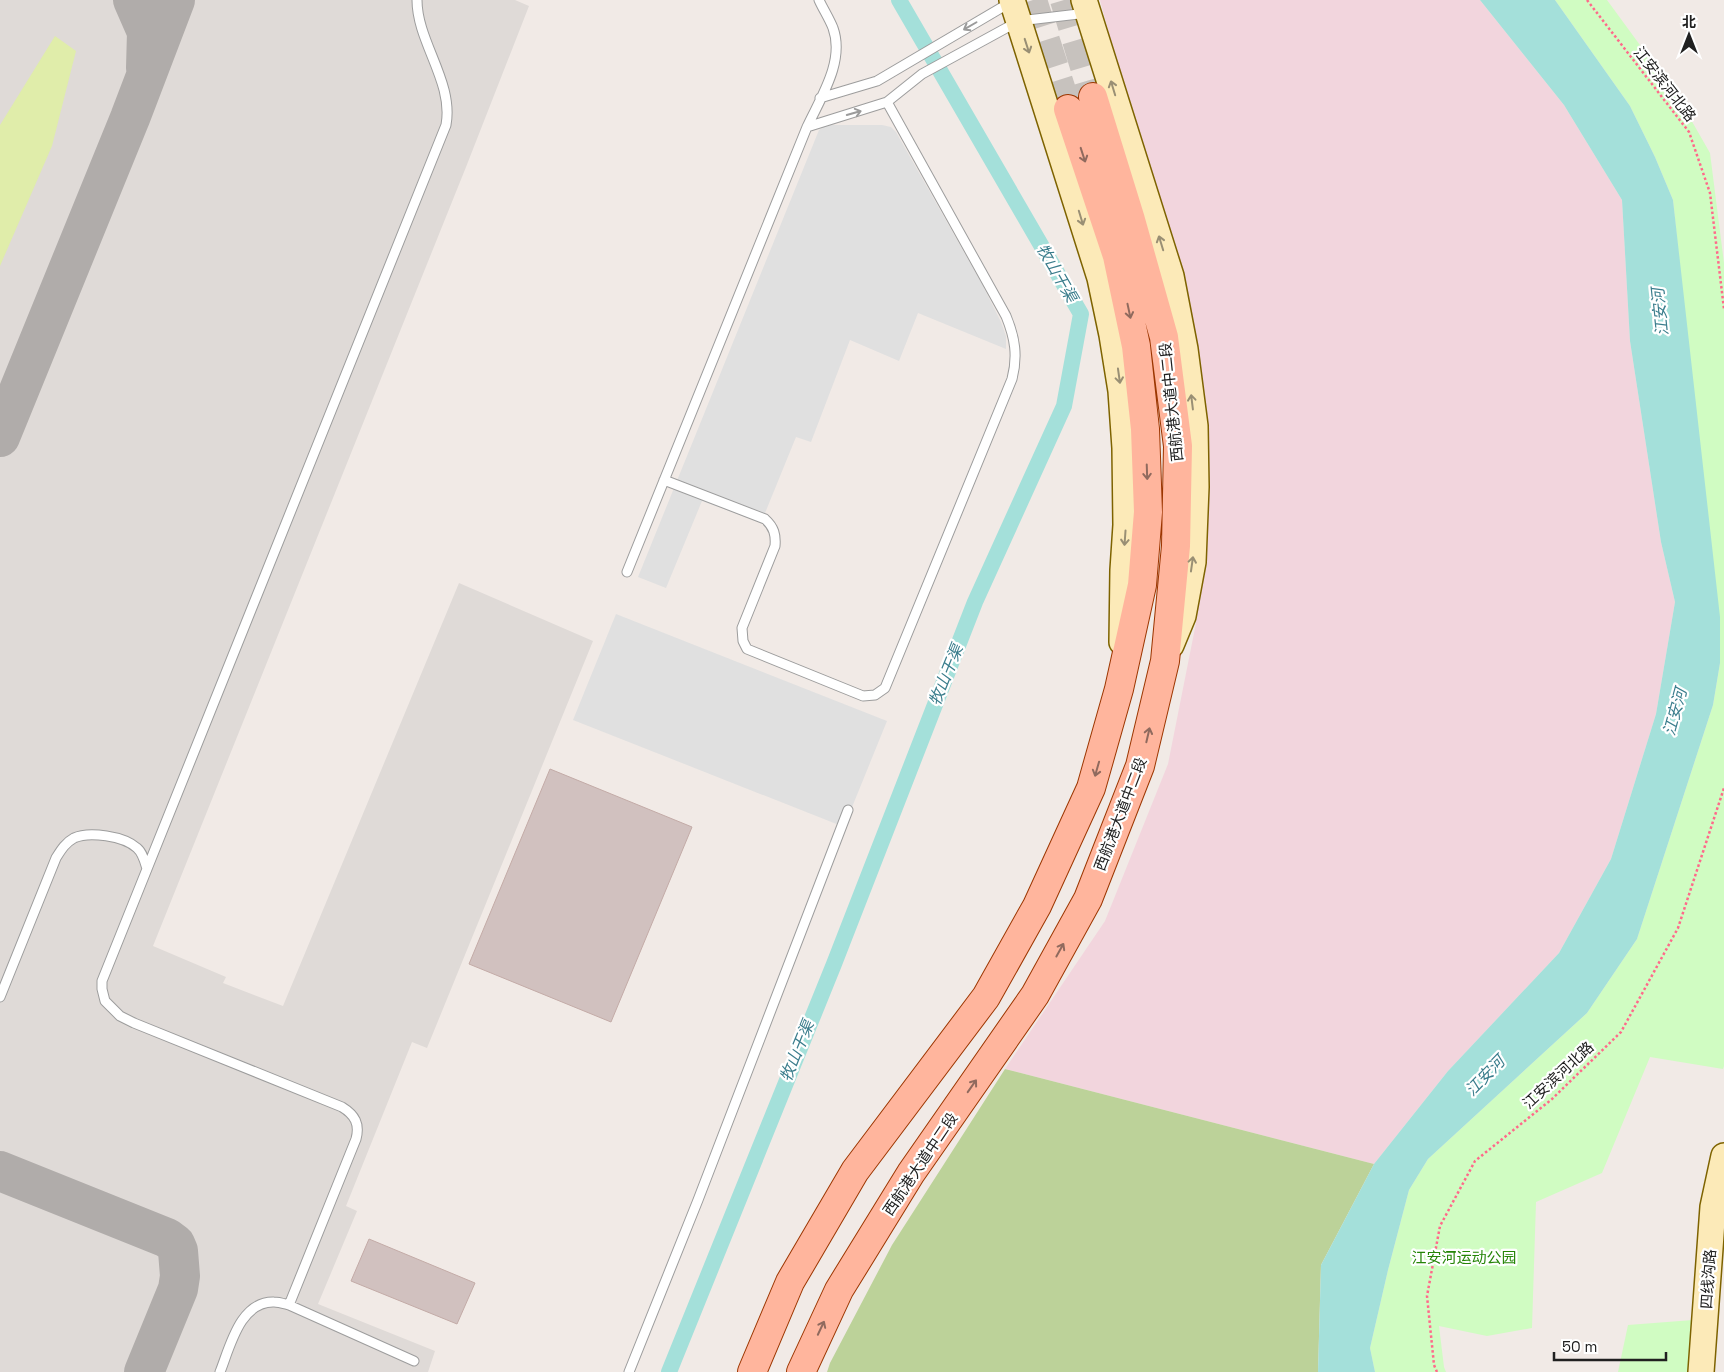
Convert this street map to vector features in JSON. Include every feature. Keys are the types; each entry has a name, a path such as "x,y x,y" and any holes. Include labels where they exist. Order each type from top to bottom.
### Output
{"main road":[{"name":"西航港大道中二段","path":"801,1372 839,1290 911,1173 1036,995 1088,899 1140,766 1165,661 1176,546 1178,446 1164,337 1094,97"},
{"name":"西航港大道中二段","path":"752,1372 790,1282 854,1171 986,997 1037,906 1091,788 1122,676 1143,576 1148,512 1145,429 1136,346 1117,256 1068,109"}],"street":[{"path":"1016,6 1100,278 1112,334 1121,391 1125,448 1126,525 1123,570 1122,676"},
{"path":"1087,7 1171,276 1185,348 1195,426 1196,487 1193,562 1183,616 1165,661"},
{"name":"四线沟路","path":"1701,1372 1713,1207 1724,1156"}],"lane":[{"path":"289,1306 356,1139 358,1126 352,1115 342,1107 120,1016 105,1001 102,989 106,970 446,125 448,115 445,93 422,26 417,0"},
{"path":"627,572 834,64 836,49 833,28 819,0"},
{"path":"820,98 877,81 951,37 1016,6 1087,7"},
{"path":"807,127 887,102 922,74 961,52 1016,6"},
{"path":"664,480 765,519 771,524 776,537 775,546 742,628 743,641 747,649 863,696 875,695 886,688 1012,379 1016,351 1014,338 1006,316 887,102"},
{"path":"629,1372 698,1200 848,810"},
{"path":"0,997 56,858 67,842 80,836 89,835 121,839 137,848 143,856 147,869"},
{"path":"220,1372 236,1333 246,1315 260,1305 275,1302 289,1306 414,1361"}],"path":[{"name":"江安滨河北路","path":"1587,0 1689,132 1710,193 1724,309"},
{"name":"江安滨河北路","path":"1436,1372 1427,1296 1440,1226 1475,1161 1552,1099 1621,1032 1678,928 1724,788"}],"shaded area":[{"path":"0,0 515,0 529,6 153,946 226,977 223,983 283,1006 459,583 593,641 427,1048 412,1042 346,1206 357,1211 318,1304 435,1351 428,1372 0,1372"},
{"path":"1100,0 1480,0 1564,105 1622,200 1630,341 1661,542 1675,602 1656,714 1611,859 1559,953 1448,1071 1374,1164 1005,1069 1105,921 1168,764 1196,623 1203,445 1117,64"},
{"path":"826,125 882,125 891,127 896,132 982,284 1001,322 1006,336 1006,349 918,313 899,361 850,340 811,442 796,437 761,523 702,501 666,588 638,577 819,130"},
{"path":"616,614 887,721 844,827 573,720"}],"green space":[{"name":"江安河运动公园","path":"1555,0 1607,0 1678,97 1710,153 1724,263 1724,1066 1723,1069 1650,1057 1602,1173 1536,1202 1532,1328 1487,1336 1439,1326 1446,1372 1375,1372 1370,1348 1409,1190 1428,1159 1587,1013 1637,939 1713,705 1720,663 1673,200 1655,157 1630,106"},
{"path":"55,36 76,51 52,146 0,266 0,125"},
{"path":"1005,1069 1374,1164 1321,1265 1318,1372 827,1372 892,1245"},
{"path":"1693,1320 1688,1372 1618,1372 1628,1325"}],"water":[{"name":"江安河","path":"1480,0 1555,0 1630,106 1655,157 1673,200 1720,617 1720,663 1713,705 1637,939 1587,1013 1428,1159 1409,1190 1370,1348 1375,1372 1318,1372 1321,1265 1374,1164 1448,1071 1559,953 1611,859 1656,714 1675,602 1661,542 1630,341 1622,200 1564,105"}],"building":[{"path":"550,769 692,827 611,1022 469,964"},
{"path":"369,1239 475,1283 457,1324 351,1281"}],"waterway":[{"name":"牧山干渠","path":"669,1372 834,964 975,602 1064,406 1081,314 899,0"}],"taxiway":[{"path":"133,0 147,32 146,68"},
{"path":"0,437 130,118 175,0"},
{"path":"0,1171 167,1238 175,1244 178,1251 180,1276 178,1289 144,1372"}],"tunnel":[{"path":"1033,0 1068,109"},
{"path":"1064,0 1093,97"}]}
